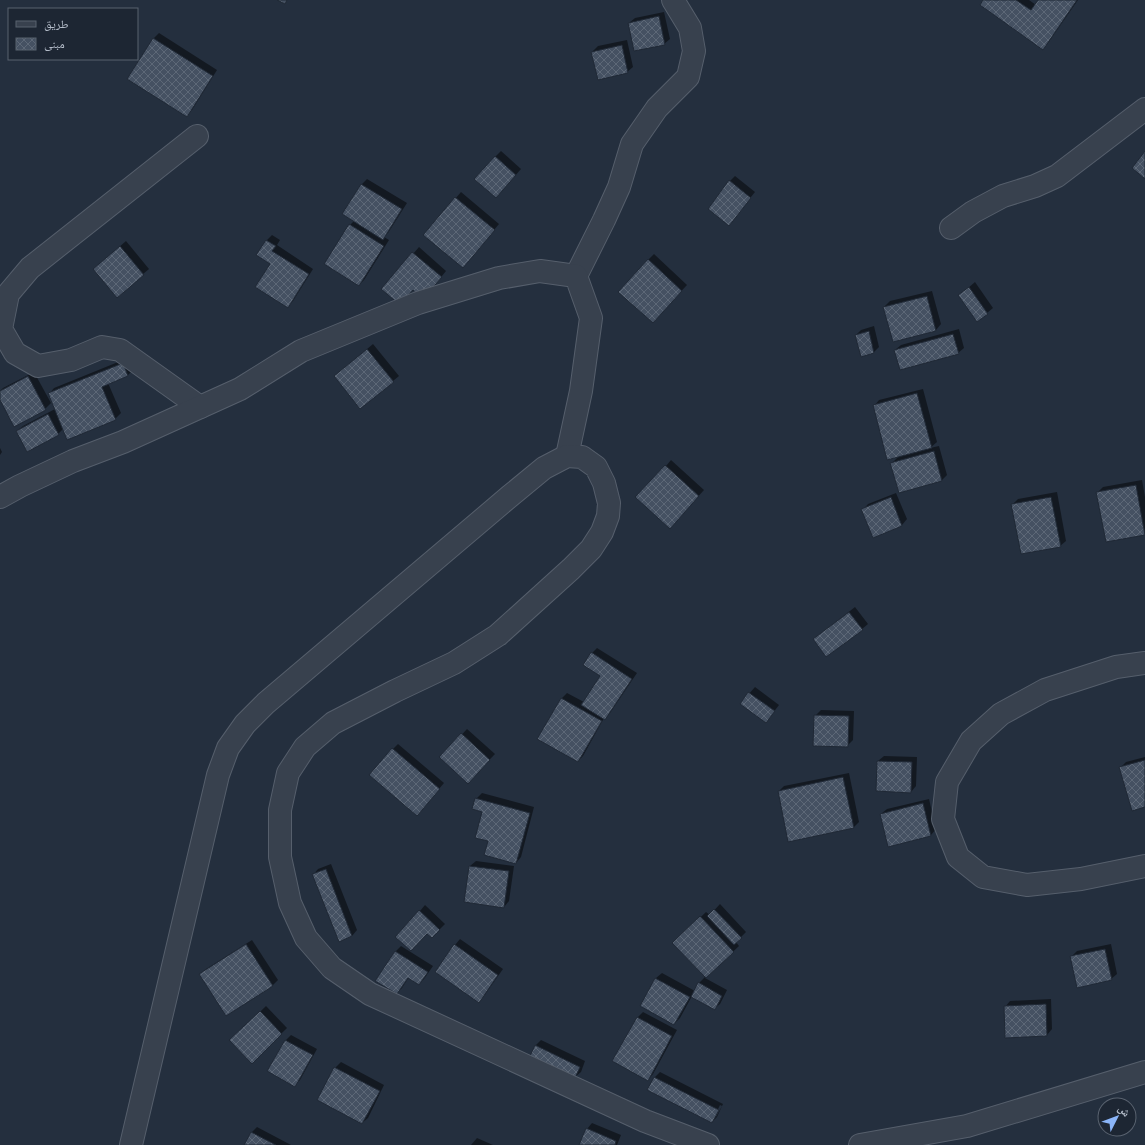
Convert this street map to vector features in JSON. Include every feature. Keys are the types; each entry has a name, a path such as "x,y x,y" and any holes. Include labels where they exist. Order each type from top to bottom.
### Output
{"street":[{"path":"567,456 581,391 591,318 576,276 616,193 632,144 657,108 688,77 694,50 690,28 673,0"},
{"path":"951,228 973,212 1003,196 1035,186 1057,176 1145,109"},
{"path":"197,136 30,268 8,294 1,329 15,353 38,366 71,360 102,347 120,350 200,407"},
{"path":"0,497 73,461 123,442 240,389 301,351 418,303 505,277 540,271 576,276"},
{"path":"131,1145 218,775 228,748 245,724 266,703 544,468 567,456 582,457 596,467 604,483 609,503 608,516 602,532 590,549 571,570 498,635 454,663 333,723 305,747 288,773 280,810 280,857 290,903 306,938 332,968 370,994 645,1121 708,1145"},
{"path":"1145,664 1116,667 1045,690 1001,714 971,741 947,782 943,819 958,857 983,877 1027,885 1081,879 1145,866"},
{"path":"860,1145 967,1126 1145,1072"}],"building":[{"path":"277,0 287,0 285,4"},
{"path":"983,0 1016,0 1031,10 1038,0 1077,0 1043,50 980,5"},
{"path":"659,16 665,45 634,51 628,23"},
{"path":"153,38 213,76 187,117 127,79"},
{"path":"622,45 628,73 598,80 591,52"},
{"path":"1145,151 1145,179 1132,168"},
{"path":"495,156 516,175 496,198 474,179"},
{"path":"729,180 751,198 729,226 708,209"},
{"path":"361,184 402,209 383,240 342,214"},
{"path":"455,197 495,230 463,268 423,235"},
{"path":"349,224 384,246 359,286 324,264"},
{"path":"266,240 276,246 272,251 309,274 288,308 255,287 270,264 256,255"},
{"path":"120,246 144,275 117,298 93,269"},
{"path":"412,252 442,277 423,299 413,290 400,305 381,289"},
{"path":"648,259 682,291 653,323 618,292"},
{"path":"969,287 988,314 977,322 958,295"},
{"path":"927,296 936,331 893,342 883,307"},
{"path":"869,331 874,353 861,357 855,335"},
{"path":"953,334 959,354 900,370 894,350"},
{"path":"367,349 394,382 360,409 334,376"},
{"path":"123,363 128,376 102,387 116,420 67,440 48,393"},
{"path":"28,376 46,410 14,427 0,400 0,391"},
{"path":"917,393 932,448 887,460 873,405"},
{"path":"48,414 59,435 27,452 16,431"},
{"path":"934,451 942,481 899,493 890,463"},
{"path":"665,465 699,496 670,529 635,497"},
{"path":"1136,485 1145,535 1106,542 1096,492"},
{"path":"891,497 902,526 873,538 861,509"},
{"path":"1051,497 1061,547 1021,554 1011,504"},
{"path":"849,612 863,630 826,657 813,639"},
{"path":"591,652 632,679 605,720 581,705 600,676 583,665"},
{"path":"748,692 775,711 766,723 740,704"},
{"path":"561,698 602,721 578,762 537,739"},
{"path":"814,715 849,716 848,747 813,746"},
{"path":"461,733 490,760 468,784 439,757"},
{"path":"392,748 440,789 417,816 369,775"},
{"path":"1145,760 1145,807 1132,811 1119,767"},
{"path":"877,761 912,762 911,793 876,791"},
{"path":"843,777 854,828 788,842 778,791"},
{"path":"475,798 530,813 516,864 484,855 488,841 475,838 482,812 472,809"},
{"path":"923,803 931,836 888,847 880,814"},
{"path":"469,866 509,871 504,908 464,902"},
{"path":"326,869 352,936 339,942 312,874"},
{"path":"714,909 742,938 734,945 707,916"},
{"path":"419,910 440,930 432,938 427,934 411,951 395,937"},
{"path":"700,916 734,952 706,978 672,943"},
{"path":"246,944 273,986 226,1016 199,974"},
{"path":"454,944 498,975 479,1003 435,972"},
{"path":"1105,949 1112,980 1077,988 1070,956"},
{"path":"395,951 428,972 419,985 408,978 397,994 375,981"},
{"path":"655,978 690,997 674,1025 640,1006"},
{"path":"698,982 722,996 715,1010 691,997"},
{"path":"1046,1004 1047,1036 1005,1038 1004,1006"},
{"path":"260,1011 282,1034 252,1064 229,1040"},
{"path":"637,1017 672,1036 648,1081 612,1061"},
{"path":"285,1040 313,1055 295,1087 267,1071"},
{"path":"535,1045 580,1067 575,1078 530,1056"},
{"path":"334,1067 380,1091 362,1124 317,1100"},
{"path":"654,1077 719,1110 712,1123 647,1090"},
{"path":"586,1128 616,1141 615,1145 579,1145"},
{"path":"251,1132 276,1145 244,1145"}]}
